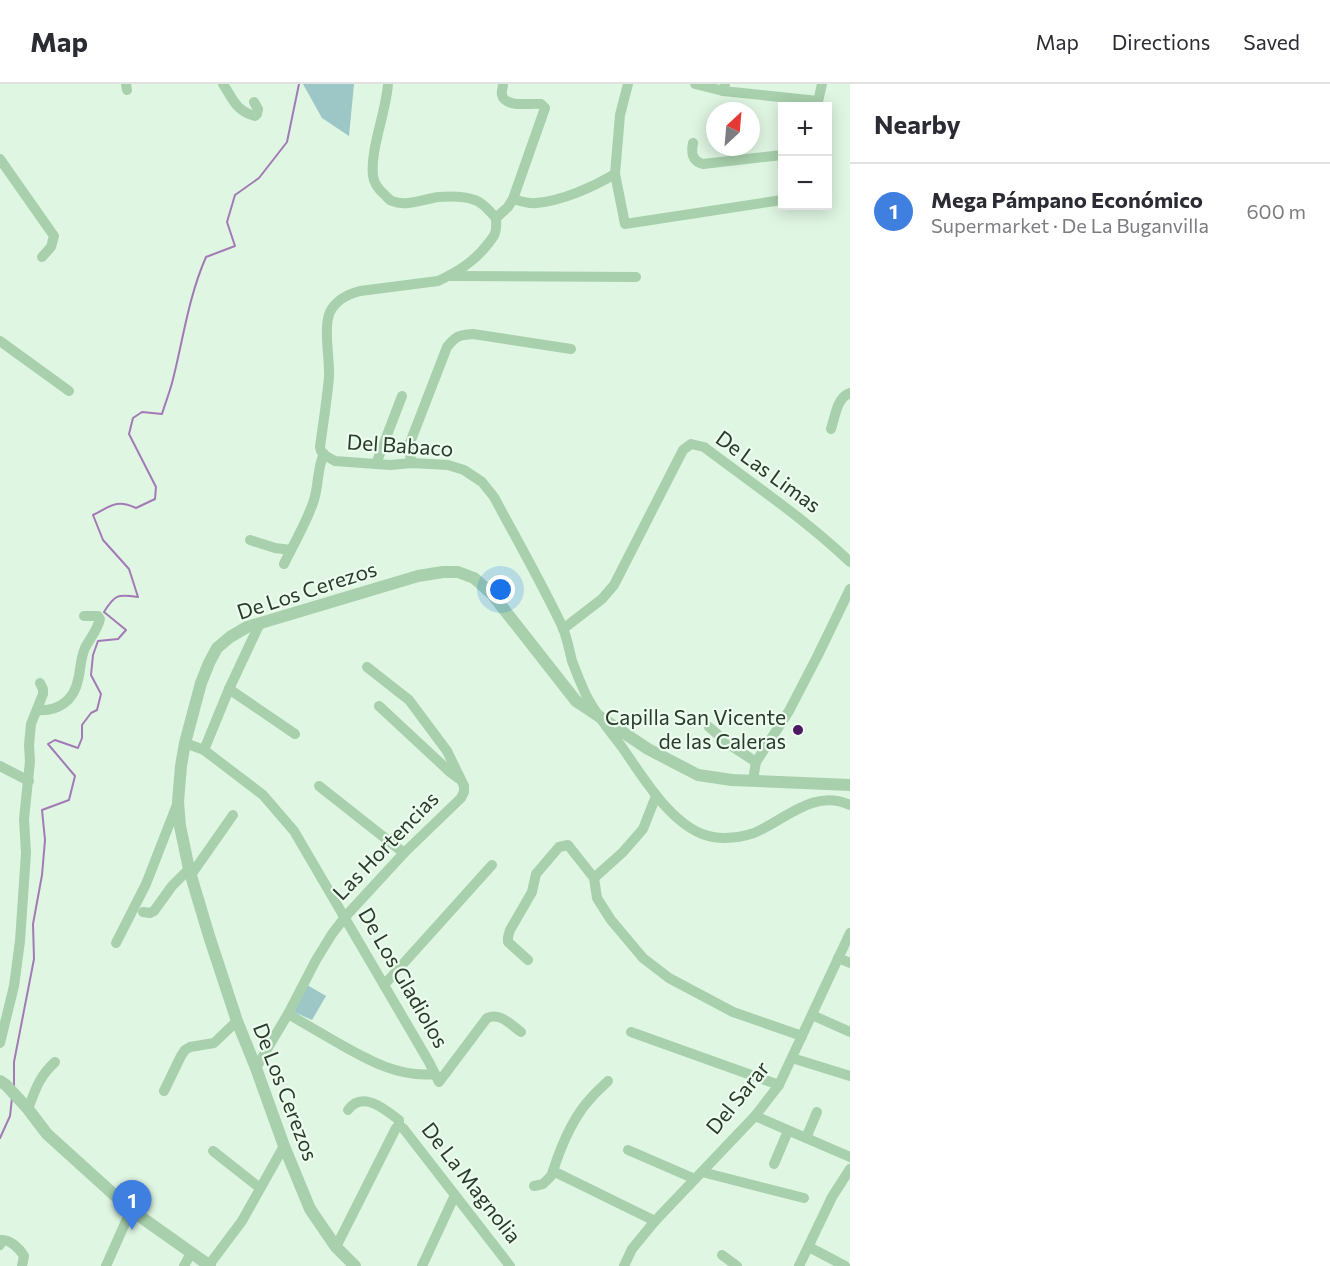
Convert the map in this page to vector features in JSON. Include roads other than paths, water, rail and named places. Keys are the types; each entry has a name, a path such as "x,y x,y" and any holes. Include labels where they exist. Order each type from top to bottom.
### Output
{"street":[{"path":"223,84 234,104 240,110 255,116 258,109 254,102"},
{"path":"388,84 387,100 373,164 373,179 379,190 393,201 404,203 456,196 475,200 485,206 496,218 513,199 545,108 541,104 511,104 502,95 503,84"},
{"path":"628,84 620,115 615,174 625,224 778,201"},
{"path":"695,84 807,102"},
{"path":"818,102 822,84"},
{"path":"693,143 692,156 697,163 703,164 778,155"},
{"path":"0,159 54,236 51,247 42,257"},
{"path":"513,199 535,203 556,199 615,174"},
{"name":"Del Babaco","path":"496,218 496,231 482,251 466,266 438,281 351,294 342,299 330,312 328,322 329,375 320,447 324,454 335,460 376,464 448,465 464,470 482,482 494,497 563,629 573,664 586,696 656,796 694,831 725,839 753,833 803,806 818,801 833,800 850,805"},
{"path":"448,276 636,277"},
{"path":"412,463 408,448 447,347 459,335 472,334 571,349"},
{"path":"0,341 69,391"},
{"path":"831,429 841,399 850,393"},
{"path":"376,464 402,396"},
{"name":"De Las Limas","path":"563,629 602,599 614,585 683,450 691,444 704,447 797,517 850,562"},
{"path":"284,564 313,503 320,462 324,454"},
{"path":"250,540 275,548 291,550"},
{"name":"De Los Cerezos","path":"356,1266 336,1247 310,1209 237,1021 190,872 180,826 178,802 181,766 201,683 217,648 247,627 418,576 458,572 474,578 492,594 576,701 648,750 698,775 732,780 850,785"},
{"path":"753,780 756,762 789,711 850,589"},
{"path":"37,710 46,711 58,707 75,691 85,647 100,619 95,615 84,616"},
{"path":"204,750 260,623"},
{"name":"Las Hortencias","path":"256,1068 332,934 404,853 461,798 464,792 464,786 447,751 410,700 367,667"},
{"path":"0,1043 14,986 20,941 26,853 24,819 29,781 31,724 43,694 40,683"},
{"path":"229,689 295,734"},
{"path":"379,706 461,780"},
{"path":"710,727 730,745 756,762"},
{"name":"De Los Gladiolos","path":"185,743 204,750 263,795 279,811 294,831 345,917 437,1078"},
{"path":"0,766 29,781"},
{"path":"319,786 404,853"},
{"path":"594,878 623,852 642,829 656,796"},
{"path":"116,943 146,884 178,802"},
{"path":"143,912 154,911 172,886 190,872 233,815"},
{"path":"528,960 508,942 510,930 532,892 536,874 559,847 568,845 594,878 597,898 611,920 643,958 675,981 733,1012 802,1036"},
{"path":"384,985 492,866"},
{"name":"Del Sarar","path":"624,1266 632,1250 655,1221 754,1116 779,1085 850,933"},
{"path":"838,958 850,963"},
{"path":"288,1014 361,1056 391,1070 437,1078 487,1018 496,1016 504,1019 522,1032"},
{"path":"812,1015 850,1032"},
{"path":"164,1091 185,1050 214,1043 237,1021"},
{"path":"632,1032 779,1085"},
{"path":"792,1058 850,1076"},
{"path":"25,1106 45,1071 55,1062"},
{"path":"534,1186 543,1184 551,1176 574,1120 590,1099 608,1082"},
{"path":"3,1083 47,1134 131,1210 210,1266 242,1221 284,1146"},
{"name":"De La Magnolia","path":"348,1110 355,1102 367,1100 399,1120 399,1127 403,1128 510,1266"},
{"path":"806,1138 818,1112"},
{"path":"754,1116 850,1157"},
{"path":"336,1247 396,1128 399,1127"},
{"path":"774,1164 788,1131"},
{"path":"628,1150 698,1176 804,1198"},
{"path":"213,1151 260,1188"},
{"path":"799,1266 832,1197 850,1169"},
{"path":"553,1171 655,1221"},
{"path":"422,1266 455,1195"},
{"path":"106,1266 131,1210"},
{"path":"0,1245 1,1240 7,1240 22,1252 24,1256 22,1266"},
{"path":"809,1247 845,1266"},
{"path":"184,1266 191,1253"},
{"path":"722,1255 737,1266"}],"waterway":[{"path":"14,1086 14,1062 34,959 33,924 42,875 45,840 42,810 69,800 75,776 48,744 55,740 78,748 82,738 82,725 91,713 97,710 101,694 91,675 93,655 98,641 118,639 126,630 104,612 118,597 138,597 129,569 103,540 93,515 109,506 123,504 136,508 155,499 156,487 129,434 133,418 142,412 162,414 172,383 186,320 206,257 235,246 227,222 235,195 259,178 287,142 299,84"},
{"path":"0,1138 10,1116 12,1098"}],"place":[{"name":"Capilla San Vicente de las Caleras","path":"798,730"},
{"name":"Mega Pámpano Económico","path":"132,1230"}]}
